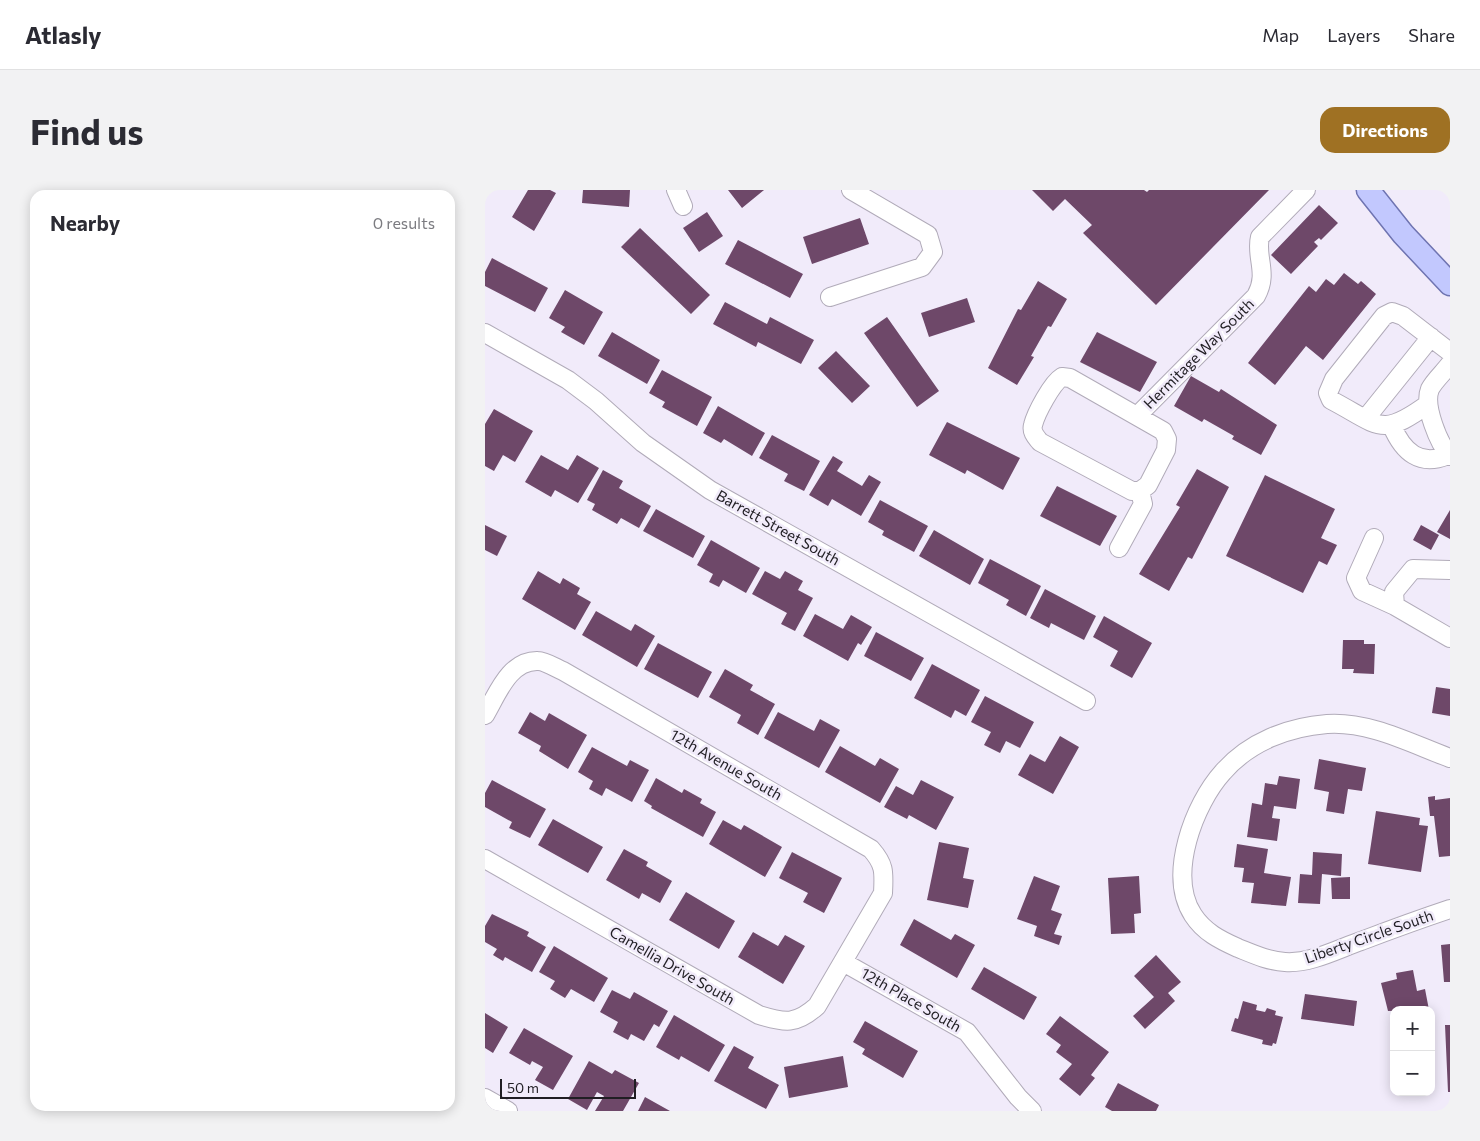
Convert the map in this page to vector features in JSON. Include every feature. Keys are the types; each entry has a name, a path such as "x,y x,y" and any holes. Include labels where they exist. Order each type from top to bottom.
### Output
{"main road":[{"path":"1368,190 1403,234 1450,284"}],"street":[{"path":"830,297 922,267 933,252 928,236 851,190"},
{"name":"Hermitage Way South","path":"1137,416 1256,296 1260,289 1263,274 1259,248 1260,237 1306,190"},
{"path":"1428,404 1405,421 1392,426 1380,426 1331,400 1328,393 1334,379 1384,316 1392,312 1403,316 1450,352"},
{"name":"Barrett Street South","path":"485,333 568,380 596,401 643,443 710,490 1086,702"},
{"path":"1366,418 1431,337"},
{"path":"1392,426 1398,439 1411,453 1425,460 1437,460 1449,456 1433,426 1428,404 1430,390 1450,364"},
{"name":"Hermitage Way South","path":"1062,377 1070,378 1137,416 1163,431 1167,439 1166,450 1148,486 1140,491 1132,491 1040,442 1033,434 1033,425 1054,382 1062,377"},
{"path":"1119,548 1143,504 1140,491"},
{"path":"1374,538 1356,578 1362,591 1395,606 1450,638"},
{"path":"1395,606 1394,592 1413,569 1450,570"},
{"name":"12th Avenue South","path":"485,715 507,676 523,663 539,660 572,676 871,849 881,861 884,876 883,893 843,962"},
{"name":"Liberty Circle South","path":"1450,758 1373,729 1328,724 1278,733 1248,751 1223,772 1198,807 1182,871 1184,896 1193,915 1214,937 1261,958 1286,962 1315,958 1450,909"},
{"name":"Camellia Drive South","path":"485,859 759,1015 777,1021 790,1022 804,1018 817,1006 843,962"},
{"name":"12th Place South","path":"843,962 967,1032 1018,1097 1032,1111"},
{"path":"485,1098 508,1111"}],"building":[{"path":"528,190 550,190 556,193 534,231 512,217"},
{"path":"583,190 630,190 629,207 582,203"},
{"path":"728,190 764,190 742,208"},
{"path":"1032,190 1144,190 1147,192 1149,190 1269,190 1156,305 1083,233 1092,225 1065,199 1053,211"},
{"path":"1319,205 1338,223 1321,240 1319,238 1314,242 1318,246 1291,274 1271,255"},
{"path":"707,212 723,236 699,252 683,228"},
{"path":"860,218 869,244 812,264 803,237"},
{"path":"640,228 710,295 691,314 621,247"},
{"path":"738,240 803,274 790,298 725,264"},
{"path":"492,258 548,288 535,312 485,286 485,272"},
{"path":"1344,273 1358,284 1361,281 1376,294 1323,360 1306,346 1275,385 1248,363 1309,286 1316,292 1326,279 1334,285"},
{"path":"1038,281 1067,299 1051,327 1048,326 1031,356 1034,357 1017,385 988,368 1018,309 1021,310"},
{"path":"565,290 603,312 584,345 561,332 565,327 549,318"},
{"path":"967,298 975,322 929,337 921,313"},
{"path":"725,302 767,324 770,317 814,340 801,364 758,342 756,347 713,324"},
{"path":"887,317 939,391 917,407 864,333"},
{"path":"612,332 660,360 647,384 598,356"},
{"path":"1097,332 1157,362 1140,392 1080,362"},
{"path":"836,351 870,386 852,403 818,368"},
{"path":"662,370 712,397 697,426 662,407 665,402 649,393"},
{"path":"1191,376 1219,392 1221,389 1277,425 1261,455 1232,439 1234,436 1204,419 1202,422 1174,406"},
{"path":"718,406 765,433 752,456 724,439 721,443 703,433"},
{"path":"494,409 533,431 515,462 503,455 494,471 485,466 485,424"},
{"path":"947,422 1020,458 1003,490 967,470 965,474 929,455"},
{"path":"772,435 820,461 804,491 784,481 788,474 759,458"},
{"path":"541,455 568,470 577,455 599,468 578,503 555,490 551,497 525,482"},
{"path":"833,456 843,462 837,471 862,486 869,475 881,482 861,516 832,499 828,506 809,495"},
{"path":"1197,469 1229,487 1192,559 1188,557 1169,591 1139,574 1180,507 1176,505"},
{"path":"603,470 623,481 619,488 651,506 639,528 621,518 617,524 592,510 595,504 587,500"},
{"path":"1265,475 1335,509 1321,538 1337,545 1327,565 1319,561 1303,593 1226,556"},
{"path":"1057,486 1117,516 1100,546 1040,516"},
{"path":"880,500 928,526 914,552 882,535 884,531 868,522"},
{"path":"656,509 705,536 693,558 643,531"},
{"path":"1450,510 1450,539 1437,532"},
{"path":"485,525 507,536 497,556 485,550"},
{"path":"1421,525 1439,535 1431,550 1413,540"},
{"path":"934,530 984,559 970,585 919,556"},
{"path":"711,540 760,568 746,593 723,580 719,587 709,582 713,574 697,565"},
{"path":"990,559 1041,586 1026,616 1006,605 1009,600 978,583"},
{"path":"538,571 560,584 563,578 580,588 577,594 591,602 575,630 522,599"},
{"path":"765,571 780,579 785,571 803,581 798,590 813,598 795,631 781,624 787,613 752,594"},
{"path":"1045,589 1096,616 1084,640 1051,623 1049,628 1030,618"},
{"path":"596,611 631,631 635,624 655,636 637,667 582,635"},
{"path":"815,614 843,629 851,615 872,627 861,645 858,643 848,661 803,636"},
{"path":"1104,616 1152,643 1132,678 1110,666 1118,651 1093,637"},
{"path":"876,632 924,658 911,681 864,656"},
{"path":"1343,640 1364,640 1364,644 1375,644 1374,674 1353,673 1354,669 1342,669"},
{"path":"658,643 712,672 698,698 644,669"},
{"path":"932,664 980,690 966,716 955,710 951,718 914,698"},
{"path":"725,669 753,685 750,690 775,704 758,735 737,723 741,715 709,697"},
{"path":"1436,687 1450,689 1450,716 1432,713"},
{"path":"985,696 1034,722 1020,748 1006,741 1000,753 984,745 991,732 971,722"},
{"path":"530,712 545,721 549,713 587,735 568,769 539,751 541,746 518,733"},
{"path":"778,712 814,731 820,719 840,730 819,768 764,738"},
{"path":"1060,736 1079,747 1053,794 1018,775 1030,754 1045,762"},
{"path":"840,746 875,766 880,758 899,769 880,803 825,772"},
{"path":"592,747 627,766 630,760 649,770 632,802 606,788 602,796 589,789 593,781 578,772"},
{"path":"1319,759 1366,768 1362,791 1348,789 1344,814 1326,811 1329,792 1314,789"},
{"path":"1279,776 1300,779 1296,809 1274,806 1272,818 1280,819 1277,841 1247,837 1252,803 1262,805 1265,783 1277,785"},
{"path":"656,778 682,793 684,789 702,799 700,803 716,812 703,837 651,808 652,806 644,801"},
{"path":"492,780 546,809 530,838 509,828 512,822 485,807 485,793"},
{"path":"921,780 954,797 936,830 909,815 907,819 884,807 896,786 913,795"},
{"path":"1435,796 1435,800 1450,798 1450,856 1439,857 1434,816 1430,816 1428,797"},
{"path":"1376,811 1420,818 1419,825 1428,826 1421,872 1368,864"},
{"path":"553,819 603,847 588,873 538,845"},
{"path":"723,820 741,830 744,825 782,847 765,877 709,844"},
{"path":"939,842 969,848 963,878 974,880 968,908 927,900"},
{"path":"1237,844 1268,849 1264,873 1291,877 1286,906 1251,903 1254,883 1242,882 1244,868 1234,867"},
{"path":"624,849 648,862 646,866 672,881 660,903 642,893 639,899 606,880"},
{"path":"792,852 842,878 824,913 803,902 808,893 779,878"},
{"path":"1313,852 1342,854 1341,876 1322,874 1320,904 1298,903 1300,874 1312,875"},
{"path":"1034,876 1060,886 1051,910 1062,914 1054,934 1062,936 1059,945 1034,936 1037,926 1017,919"},
{"path":"1139,876 1141,913 1134,914 1135,933 1111,934 1108,878"},
{"path":"1350,877 1350,899 1332,899 1331,878"},
{"path":"686,892 735,921 719,949 669,920"},
{"path":"492,914 529,932 527,936 546,947 532,972 505,957 503,961 493,955 497,949 485,942 485,926"},
{"path":"914,919 951,940 955,934 975,945 957,978 900,945"},
{"path":"753,932 778,946 785,935 805,946 783,984 738,957"},
{"path":"1450,944 1450,982 1444,982 1441,945"},
{"path":"554,946 608,978 594,1002 571,989 565,998 550,989 555,981 539,972"},
{"path":"1156,955 1181,982 1168,993 1175,1001 1145,1029 1133,1016 1154,997 1134,976"},
{"path":"984,967 1037,997 1024,1020 971,989"},
{"path":"1413,970 1417,991 1425,989 1428,1006 1390,1006 1390,1011 1388,1011 1381,983 1397,979 1396,973"},
{"path":"612,990 630,999 634,992 668,1011 659,1027 654,1024 644,1041 631,1034 628,1040 613,1032 618,1022 600,1012"},
{"path":"1305,994 1357,1001 1354,1026 1301,1019"},
{"path":"1243,1001 1257,1005 1256,1010 1265,1012 1267,1008 1276,1011 1275,1015 1283,1017 1276,1044 1273,1043 1272,1046 1262,1044 1263,1040 1231,1031 1235,1018 1238,1019"},
{"path":"485,1013 508,1027 493,1053 485,1048"},
{"path":"674,1015 725,1045 709,1072 681,1056 679,1060 656,1047"},
{"path":"1060,1016 1109,1052 1091,1075 1095,1078 1080,1096 1059,1079 1072,1064 1056,1052 1061,1045 1046,1034"},
{"path":"865,1021 918,1051 903,1078 862,1054 865,1049 853,1042"},
{"path":"1445,1025 1450,1025 1450,1092 1448,1092"},
{"path":"524,1028 573,1056 553,1090 535,1080 543,1067 532,1061 530,1065 509,1053"},
{"path":"734,1046 754,1057 748,1068 779,1085 766,1109 714,1081"},
{"path":"843,1056 848,1087 789,1098 784,1067"},
{"path":"589,1061 612,1074 615,1070 639,1083 623,1111 595,1111 604,1096 597,1092 587,1110 568,1099"},
{"path":"1118,1083 1159,1105 1156,1111 1112,1111 1105,1107"},
{"path":"645,1097 670,1111 638,1111"}]}
